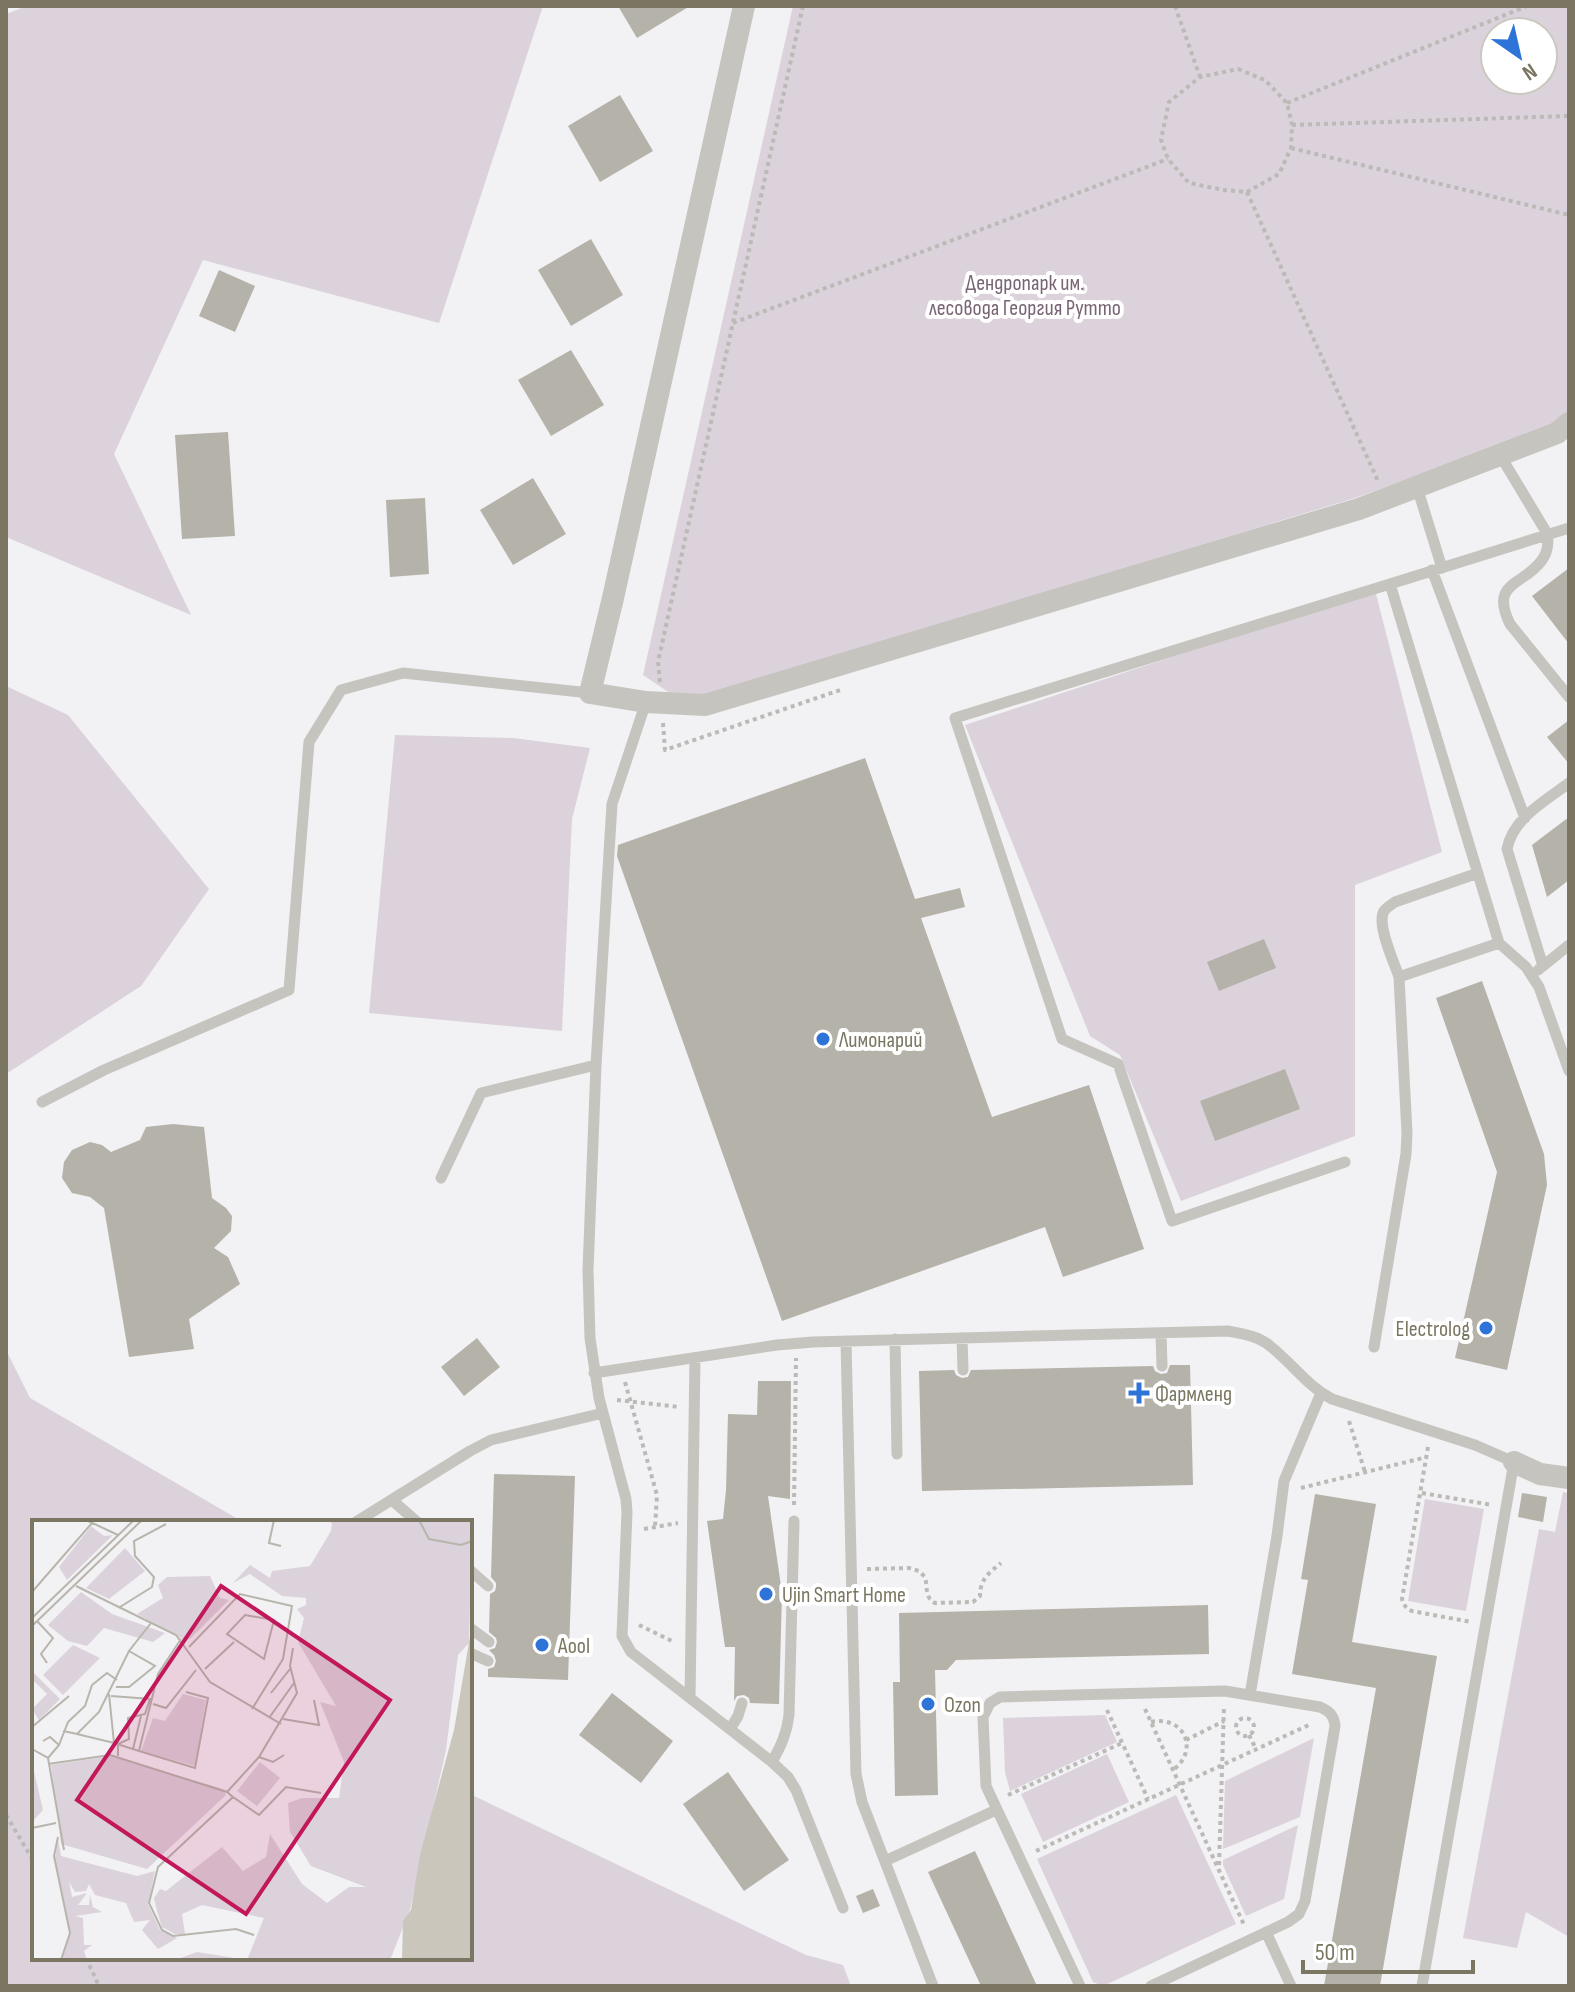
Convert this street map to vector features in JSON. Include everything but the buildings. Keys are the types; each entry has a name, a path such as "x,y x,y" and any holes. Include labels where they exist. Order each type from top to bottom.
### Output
{"street":[{"path":"744,6 590,693 705,705 1359,509 1557,433 1569,423"},
{"path":"1514,1462 1540,1474 1569,1478"}],"lane":[{"path":"1500,455 1548,535 1543,559 1508,588 1503,600 1504,612 1510,624 1569,697"},
{"path":"1417,487 1437,569 1525,818"},
{"path":"1345,1162 1172,1221 1118,1064 1062,1039 955,718 1569,528"},
{"path":"1390,584 1499,943 1532,975 1539,987 1569,1071"},
{"path":"42,1102 104,1070 289,990 309,742 341,690 403,673 590,693"},
{"path":"654,702 612,804 596,1065 588,1270 594,1373 626,1499 622,1636 631,1652 788,1777 843,1908"},
{"path":"1543,966 1507,849 1511,834 1525,818 1569,783"},
{"path":"1374,1347 1407,1133 1399,977 1381,919 1385,909 1395,902 1478,873"},
{"path":"1399,977 1499,943"},
{"path":"1532,975 1569,945"},
{"path":"441,1178 481,1093 596,1065"},
{"path":"594,1373 796,1343 1228,1331 1268,1344 1321,1393 1486,1449 1514,1462 1422,1986"},
{"path":"1161,1333 1162,1366"},
{"path":"962,1338 963,1370"},
{"path":"895,1339 897,1454"},
{"path":"846,1341 856,1774 862,1802 933,1986"},
{"path":"690,1698 695,1358"},
{"path":"1250,1695 1282,1492 1288,1470 1321,1393"},
{"path":"359,1520 491,1440 603,1413"},
{"path":"392,1500 415,1520"},
{"path":"772,1762 782,1743 789,1715 794,1521"},
{"path":"472,1572 488,1586"},
{"path":"472,1629 489,1642"},
{"path":"472,1654 488,1661"},
{"path":"1080,1986 986,1786 983,1717 990,1703 1000,1697 1225,1691 1320,1707 1331,1714 1335,1726 1303,1908 1295,1918 1151,1986"},
{"path":"730,1729 742,1703"},
{"path":"885,1861 995,1806"},
{"path":"1266,1932 1291,1986"}],"path":[{"path":"803,6 658,662 654,702 665,750 845,688"},
{"path":"1175,6 1200,77"},
{"path":"1287,103 1527,6"},
{"path":"1238,69 1265,80 1287,103 1292,125 1291,148 1279,174 1247,192 1189,183 1168,159 1161,140 1169,102 1200,77 1238,69"},
{"path":"1292,125 1569,116"},
{"path":"1291,148 1569,215"},
{"path":"733,323 1168,159"},
{"path":"1247,192 1386,499"},
{"path":"794,1521 796,1343"},
{"path":"621,1369 657,1495 655,1527"},
{"path":"599,1398 694,1408"},
{"path":"1344,1403 1365,1472"},
{"path":"1431,1431 1402,1599 1412,1611 1486,1624"},
{"path":"1282,1492 1427,1457"},
{"path":"1421,1493 1506,1507"},
{"path":"627,1532 692,1520"},
{"path":"851,1569 915,1569 925,1577 928,1597 932,1602 973,1602 980,1596 985,1576 1001,1563"},
{"path":"622,1617 691,1650"},
{"path":"1219,1868 1225,1691"},
{"path":"1138,1693 1251,1940"},
{"path":"1100,1694 1148,1799"},
{"path":"1020,1858 1331,1714"},
{"path":"1249,1718 1254,1725 1249,1735 1238,1734 1236,1726 1240,1719 1249,1718"},
{"path":"1151,1722 1170,1722 1180,1729 1186,1740 1186,1754 1173,1770"},
{"path":"1186,1740 1224,1723 1236,1726"},
{"path":"1249,1735 1256,1749"},
{"path":"995,1806 1122,1743"},
{"path":"6,1815 32,1859"},
{"path":"87,1960 99,1986"}],"green space":[{"path":"27,6 543,6 439,323 203,260 114,454 191,615 6,537 6,14"},
{"name":"Дендропарк им. лесовода Георгия Рутто","path":"793,6 1569,6 1569,411 1550,427 1355,498 683,702 643,675"},
{"path":"1375,590 1442,852 1355,885 1355,1136 1181,1201 1120,1055 1090,1036 965,725"},
{"path":"6,686 68,715 209,889 141,986 6,1074"},
{"path":"395,735 513,738 590,748 572,819 562,1031 369,1013"},
{"path":"6,1350 30,1398 240,1520 32,1520 32,1960 472,1960 472,1795 806,1955 843,1965 851,1986 6,1986"},
{"path":"1563,1492 1569,1493 1569,1937 1526,1912 1517,1948 1463,1938 1539,1529 1555,1532"},
{"path":"1425,1499 1484,1509 1466,1611 1408,1601"},
{"path":"1105,1715 1117,1742 1010,1791 1005,1772 1003,1718"},
{"path":"1314,1738 1300,1817 1223,1849 1225,1781"},
{"path":"1107,1754 1129,1802 1043,1842 1021,1794"},
{"path":"1176,1795 1236,1924 1103,1986 1093,1982 1037,1859"},
{"path":"1298,1825 1284,1899 1246,1916 1223,1860"}],"place":[{"name":"Лимонарий","path":"823,1039"},
{"name":"Electrolog","path":"1486,1328"},
{"name":"Фармленд","path":"1139,1393"},
{"name":"Ujin Smart Home","path":"766,1594"},
{"name":"Aool","path":"542,1645"},
{"name":"Ozon","path":"928,1704"}]}
